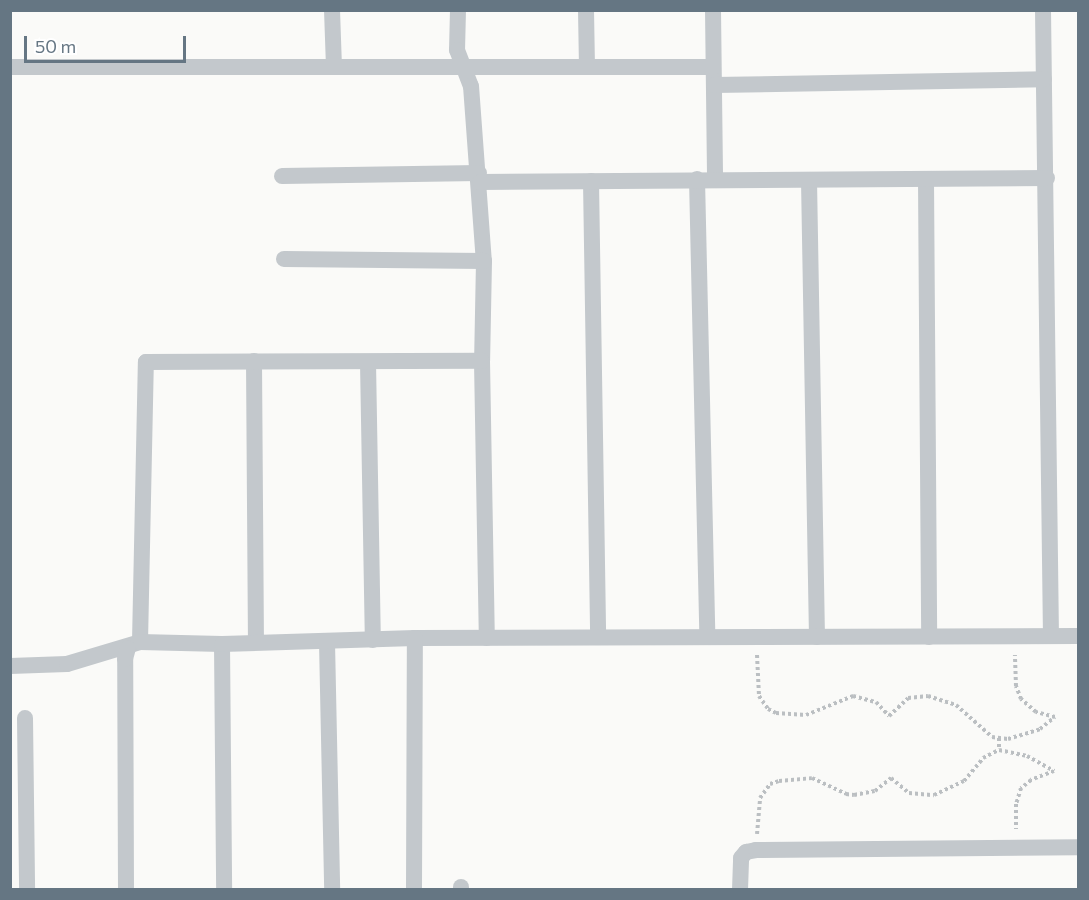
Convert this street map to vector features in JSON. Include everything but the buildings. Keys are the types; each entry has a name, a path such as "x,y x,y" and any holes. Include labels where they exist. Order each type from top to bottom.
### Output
{"street":[{"path":"332,10 334,66"},
{"path":"458,10 457,50 471,86 474,155 479,177 484,261 482,361 487,638"},
{"path":"586,10 587,67"},
{"path":"714,10 715,180"},
{"path":"1043,10 1047,178 1047,428 1051,636"},
{"path":"10,67 714,67"},
{"path":"714,85 1044,79"},
{"path":"282,176 479,177 591,181 1047,178"},
{"path":"698,179 707,636"},
{"path":"809,180 817,637"},
{"path":"926,180 929,637"},
{"path":"591,181 598,637"},
{"path":"284,259 484,261"},
{"path":"254,361 256,642"},
{"path":"126,890 125,659 134,645 146,362 482,361"},
{"path":"368,362 373,640"},
{"path":"10,666 67,664 134,645 327,642 415,638 1078,636"},
{"path":"414,890 415,638"},
{"path":"327,642 332,890"},
{"path":"222,644 224,890"},
{"path":"26,718 27,890"},
{"path":"740,890 741,858 746,852 756,850 1078,847"}],"path":[{"path":"756,637 759,696 768,709 776,713 806,716 853,696 876,702 889,716 900,702 908,698 928,696 956,705 984,732 999,738 1025,735 1047,724 1054,717 1036,712 1021,699 1016,686 1015,636"},
{"path":"999,738 999,750"},
{"path":"756,850 760,798 770,784 812,778 846,794 854,795 875,791 891,778 909,793 934,795 964,781 983,758 999,750 1027,756 1054,771 1032,780 1017,796 1017,847"}]}
